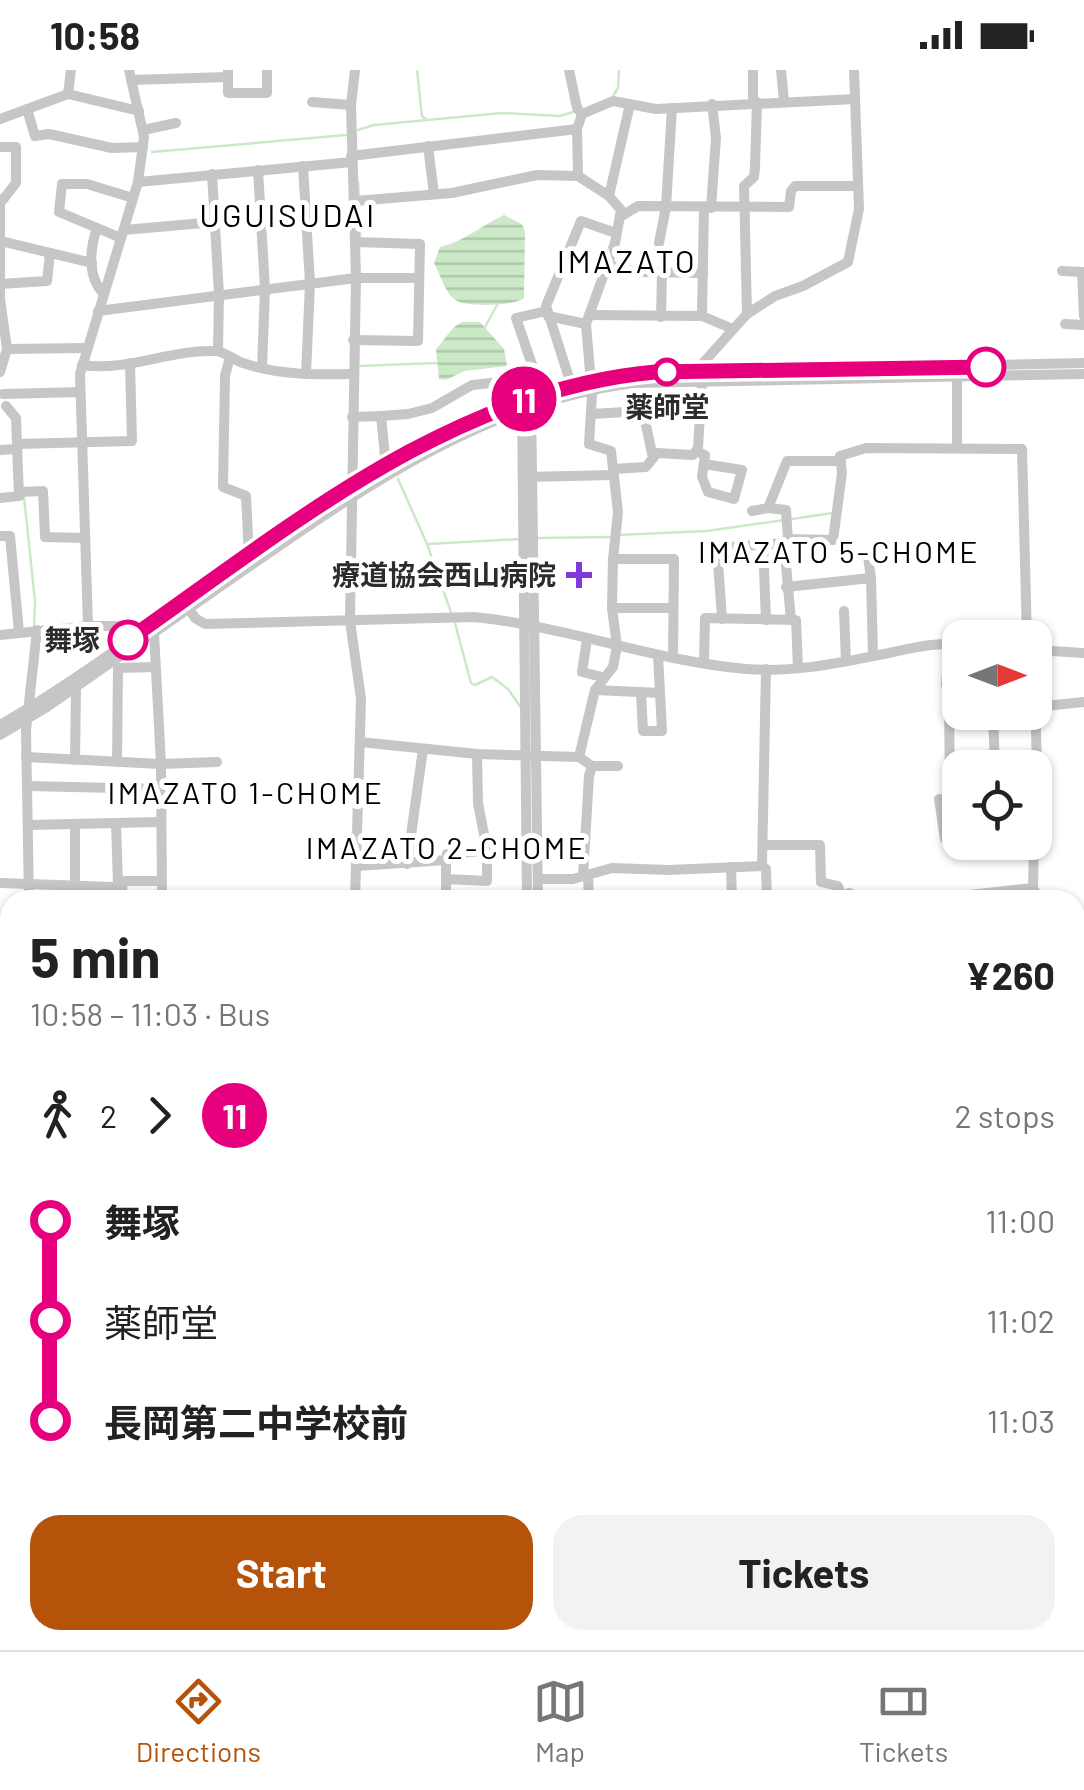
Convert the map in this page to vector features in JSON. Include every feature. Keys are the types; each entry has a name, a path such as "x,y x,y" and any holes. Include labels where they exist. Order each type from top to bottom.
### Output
{"street":[{"path":"68,94 72,70"},
{"path":"88,626 82,365 138,182 143,130 130,75 228,74 228,93 267,93 267,70"},
{"path":"355,70 351,132 359,242 357,340 352,374 356,417 350,621 360,688 355,890"},
{"path":"569,70 577,108 582,114"},
{"path":"747,314 744,186 754,177 755,168 753,70"},
{"path":"781,70 784,101"},
{"path":"527,477 646,467 657,453 692,455 696,451 703,362 747,314 775,296 848,262 858,209 854,70"},
{"path":"0,119 68,94 139,111"},
{"path":"582,114 613,101 656,110 855,98"},
{"path":"312,102 351,105"},
{"path":"610,196 630,104"},
{"path":"702,316 716,138 712,104"},
{"path":"659,243 666,207 672,108"},
{"path":"27,109 34,136 49,134 112,148 143,147"},
{"path":"578,176 578,129 582,114"},
{"path":"143,130 176,122"},
{"path":"138,182 303,166 428,146 578,129"},
{"path":"428,146 434,194"},
{"path":"0,147 16,148 16,183 1,200 0,284 7,348 0,372"},
{"path":"303,166 310,283 306,374"},
{"path":"258,170 265,289 262,368"},
{"path":"212,174 220,296 218,350"},
{"path":"358,201 434,194 537,175 578,176 610,196 621,210 608,265 588,319 589,444 610,451 618,512 612,608 617,646 613,667 595,690 579,757"},
{"path":"133,198 87,184 62,184 60,212 96,228 122,234 215,222"},
{"path":"620,216 638,206 789,206 791,191 796,186 858,186"},
{"path":"571,384 547,314 581,221 616,233"},
{"path":"96,228 91,245 92,263 94,280 103,293"},
{"path":"1,241 92,263"},
{"path":"357,340 418,341 420,278 420,244 359,242"},
{"path":"0,284 48,281 50,253"},
{"path":"608,265 662,273 703,273"},
{"path":"1062,271 1083,272 1084,316"},
{"path":"661,317 662,273"},
{"path":"98,310 358,278 420,278"},
{"path":"528,890 527,477 531,401 537,378 516,318 547,314 588,319 702,316 732,329"},
{"path":"1065,324 1084,325"},
{"path":"7,348 87,348"},
{"path":"82,365 130,363 218,350 262,368 306,374 352,374"},
{"path":"230,357 225,376 222,487 246,496 249,556"},
{"path":"0,450 132,440 130,363"},
{"path":"957,372 1084,363"},
{"path":"957,372 957,448"},
{"path":"0,725 29,714 117,663 131,643 154,633 249,556 352,490 571,384 957,372 1084,374"},
{"path":"356,417 408,414 432,408 472,386 537,378"},
{"path":"0,736 386,466 470,422 590,384"},
{"path":"0,498 19,496 16,418 3,406 1,389 80,392"},
{"path":"591,414 642,411 654,458"},
{"path":"382,416 386,466"},
{"path":"722,619 718,548 833,540 842,473 840,456 866,448 957,448 1022,449 1027,620"},
{"path":"696,451 705,455 704,464"},
{"path":"768,508 784,463 840,461"},
{"path":"19,492 43,491 45,537 86,538"},
{"path":"752,511 786,510 790,620"},
{"path":"0,536 10,536 19,632"},
{"path":"763,544 766,620"},
{"path":"868,556 874,656"},
{"path":"613,559 674,559 673,658"},
{"path":"786,587 871,578"},
{"path":"186,605 204,624 474,618 528,625 673,658 766,669 798,668 942,646"},
{"path":"612,608 674,608"},
{"path":"844,611 846,661"},
{"path":"704,662 704,618 796,620 798,668"},
{"path":"0,635 117,626 131,643"},
{"path":"30,890 26,758 37,630"},
{"path":"154,633 161,764 161,890"},
{"path":"587,639 582,672 602,677"},
{"path":"1052,651 1084,652"},
{"path":"641,694 643,731 662,731 658,654"},
{"path":"117,663 154,667"},
{"path":"117,663 117,762"},
{"path":"762,866 766,669"},
{"path":"75,760 76,687"},
{"path":"595,690 660,693"},
{"path":"1052,703 1084,702"},
{"path":"360,742 477,754 579,757 592,766 618,766"},
{"path":"407,864 423,750"},
{"path":"446,879 487,881 477,754"},
{"path":"530,754 538,890"},
{"path":"26,758 161,764 217,762"},
{"path":"588,890 588,776 592,766"},
{"path":"27,786 161,789"},
{"path":"939,799 942,819"},
{"path":"30,825 160,822"},
{"path":"75,824 75,886"},
{"path":"116,824 121,890"},
{"path":"763,845 820,845 821,882 838,886 838,890"},
{"path":"446,890 447,854 527,847"},
{"path":"356,866 446,860"},
{"path":"1023,890 1034,888 1034,860"},
{"path":"538,878 585,876 612,868 762,866 766,868 767,890"},
{"path":"730,867 731,890"},
{"path":"0,883 75,886 161,881"}],"shaded area":[{"path":"504,215 522,224 525,232 524,298 489,305 454,299 434,263 440,247"},
{"path":"462,322 480,322 504,349 507,366 464,371 446,380 439,379 436,349"}],"waterway":[{"path":"417,70 422,116 427,120"},
{"path":"613,96 618,88 619,70"},
{"path":"358,130 374,125 502,113 560,116 573,112"},
{"path":"152,152 346,135"},
{"path":"358,182 359,199"},
{"path":"360,207 360,239"},
{"path":"484,329 497,305"},
{"path":"358,366 436,363"},
{"path":"398,479 452,615"},
{"path":"24,497 35,601 34,628"},
{"path":"792,519 833,513"},
{"path":"618,535 707,531 784,520"},
{"path":"538,538 610,537"},
{"path":"428,544 520,539"},
{"path":"455,623 471,683 475,685 492,677 508,689 522,709"}],"bus line":[{"name":"11","path":"128,640 352,485 423,445 521,400 582,382 655,372 986,367"}],"place":[{"name":"薬師堂","path":"667,372"},
{"name":"療道協会西山病院","path":"579,575"},
{"name":"舞塚","path":"128,640"}],"district":[{"name":"UGUISUDAI","path":"288,216"},
{"name":"IMAZATO","path":"627,262"},
{"name":"IMAZATO 5-CHOME","path":"839,553"},
{"name":"IMAZATO 1-CHOME","path":"246,794"},
{"name":"IMAZATO 2-CHOME","path":"447,849"}]}
